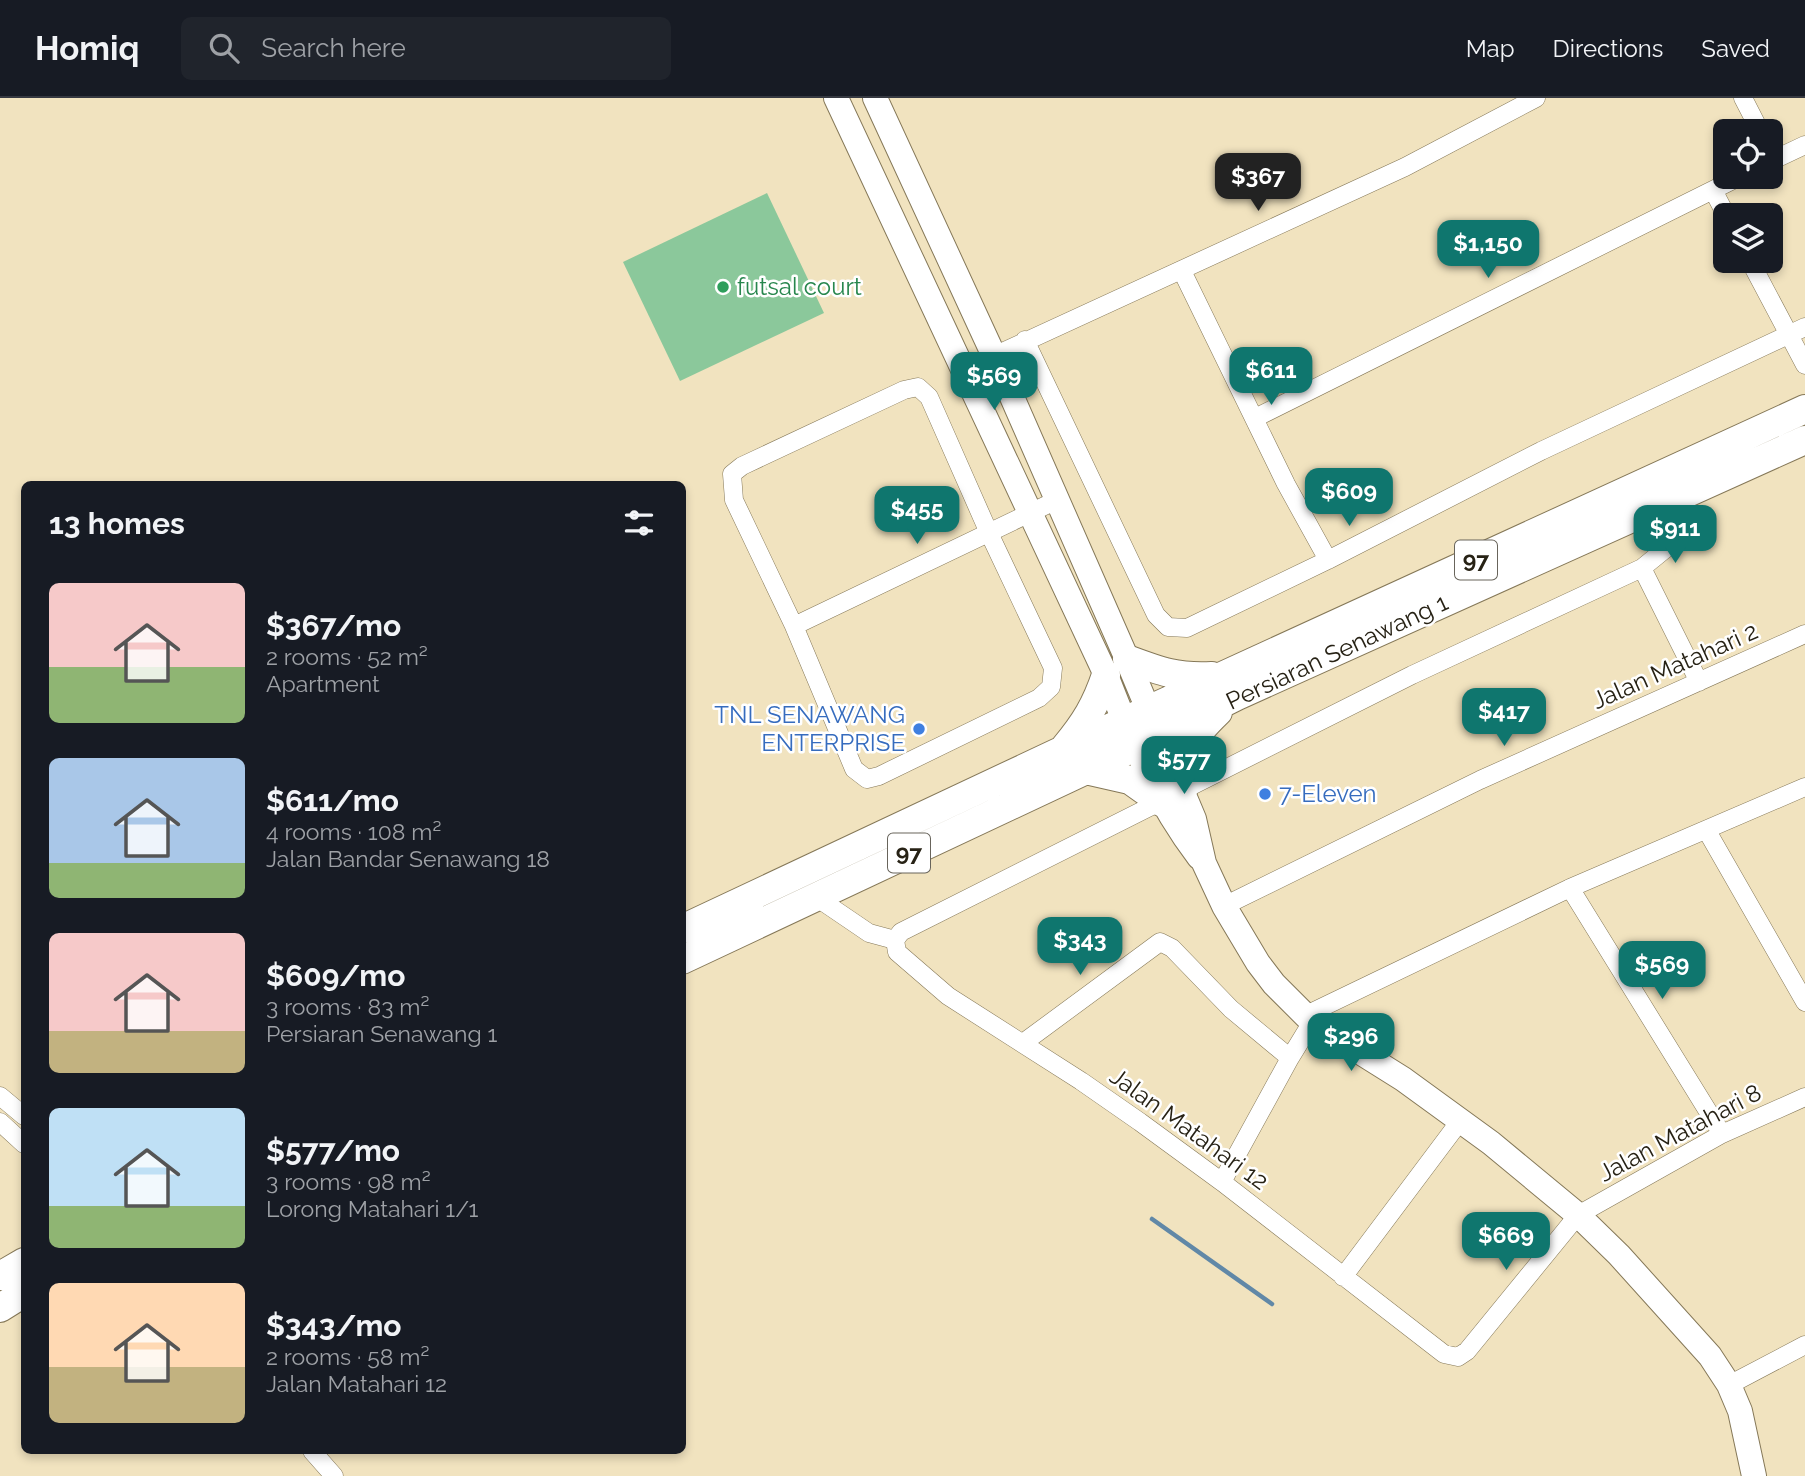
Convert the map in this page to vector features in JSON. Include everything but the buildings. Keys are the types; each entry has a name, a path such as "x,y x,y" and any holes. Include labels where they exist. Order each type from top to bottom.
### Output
{"main road":[{"name":"Persiaran Senawang 1","path":"686,927 1061,752 1141,728 1226,689 1805,410"},
{"name":"Persiaran Senawang 1","path":"1226,689 1237,696 1805,440"},
{"path":"1061,752 1086,721 1117,667 1160,671 1226,689 1196,732 1184,758 1172,796 1130,780 1086,770"},
{"name":"Persiaran Senawang 1","path":"686,958 1086,770 1141,728"},
{"path":"0,1276 21,1264"},
{"path":"0,1308 21,1295"}],"street":[{"path":"835,98 1031,513 1117,667"},
{"path":"875,98 995,356 1057,500 1117,667 1172,796 1176,827 1204,863 1224,906 1258,963 1274,984 1309,1018 1403,1079 1491,1143 1578,1215 1619,1255 1710,1356 1729,1385 1740,1411 1754,1476"},
{"path":"995,356 1405,167 1536,98"},
{"path":"1743,98 1754,119"},
{"path":"1783,154 1805,145"},
{"path":"1255,418 1713,190 1720,203"},
{"path":"1182,271 1286,484 1328,560"},
{"path":"1759,273 1797,330 1805,365"},
{"path":"1025,340 1156,615 1168,627 1187,628 1328,560 1541,451 1797,330"},
{"path":"918,387 929,397 1053,668 1051,687 1039,698 879,776 867,779 854,769 794,626 734,500 733,474 742,466 904,390 918,387"},
{"path":"794,626 1057,500"},
{"path":"816,897 869,933 895,940 901,932 1412,675 1642,568 1685,533"},
{"path":"1642,568 1699,682"},
{"name":"Jalan Matahari 2","path":"1224,906 1480,780 1805,634"},
{"path":"1222,1182 1309,1018 1570,888 1805,787"},
{"path":"1707,831 1805,1002"},
{"path":"1570,888 1721,1134"},
{"name":"Jalan Matahari 12","path":"895,940 897,952 948,996 1081,1080 1222,1182 1444,1354 1458,1357 1467,1351 1578,1215"},
{"path":"1023,1043 1160,942 1172,948 1231,1009 1290,1058"},
{"path":"0,1096 21,1114"},
{"name":"Jalan Matahari 8","path":"1578,1215 1721,1134 1805,1097"},
{"path":"1343,1277 1460,1121"},
{"path":"0,1122 21,1141"},
{"path":"1729,1385 1805,1345"},
{"path":"315,1454 334,1476"}],"green space":[{"name":"futsal court","path":"767,193 824,313 680,381 623,262"}],"waterway":[{"path":"1152,1219 1272,1304"}],"place":[{"name":"futsal court","path":"723,287"},
{"name":"TNL SENAWANG ENTERPRISE","path":"919,729"},
{"name":"7-Eleven","path":"1265,794"}]}
